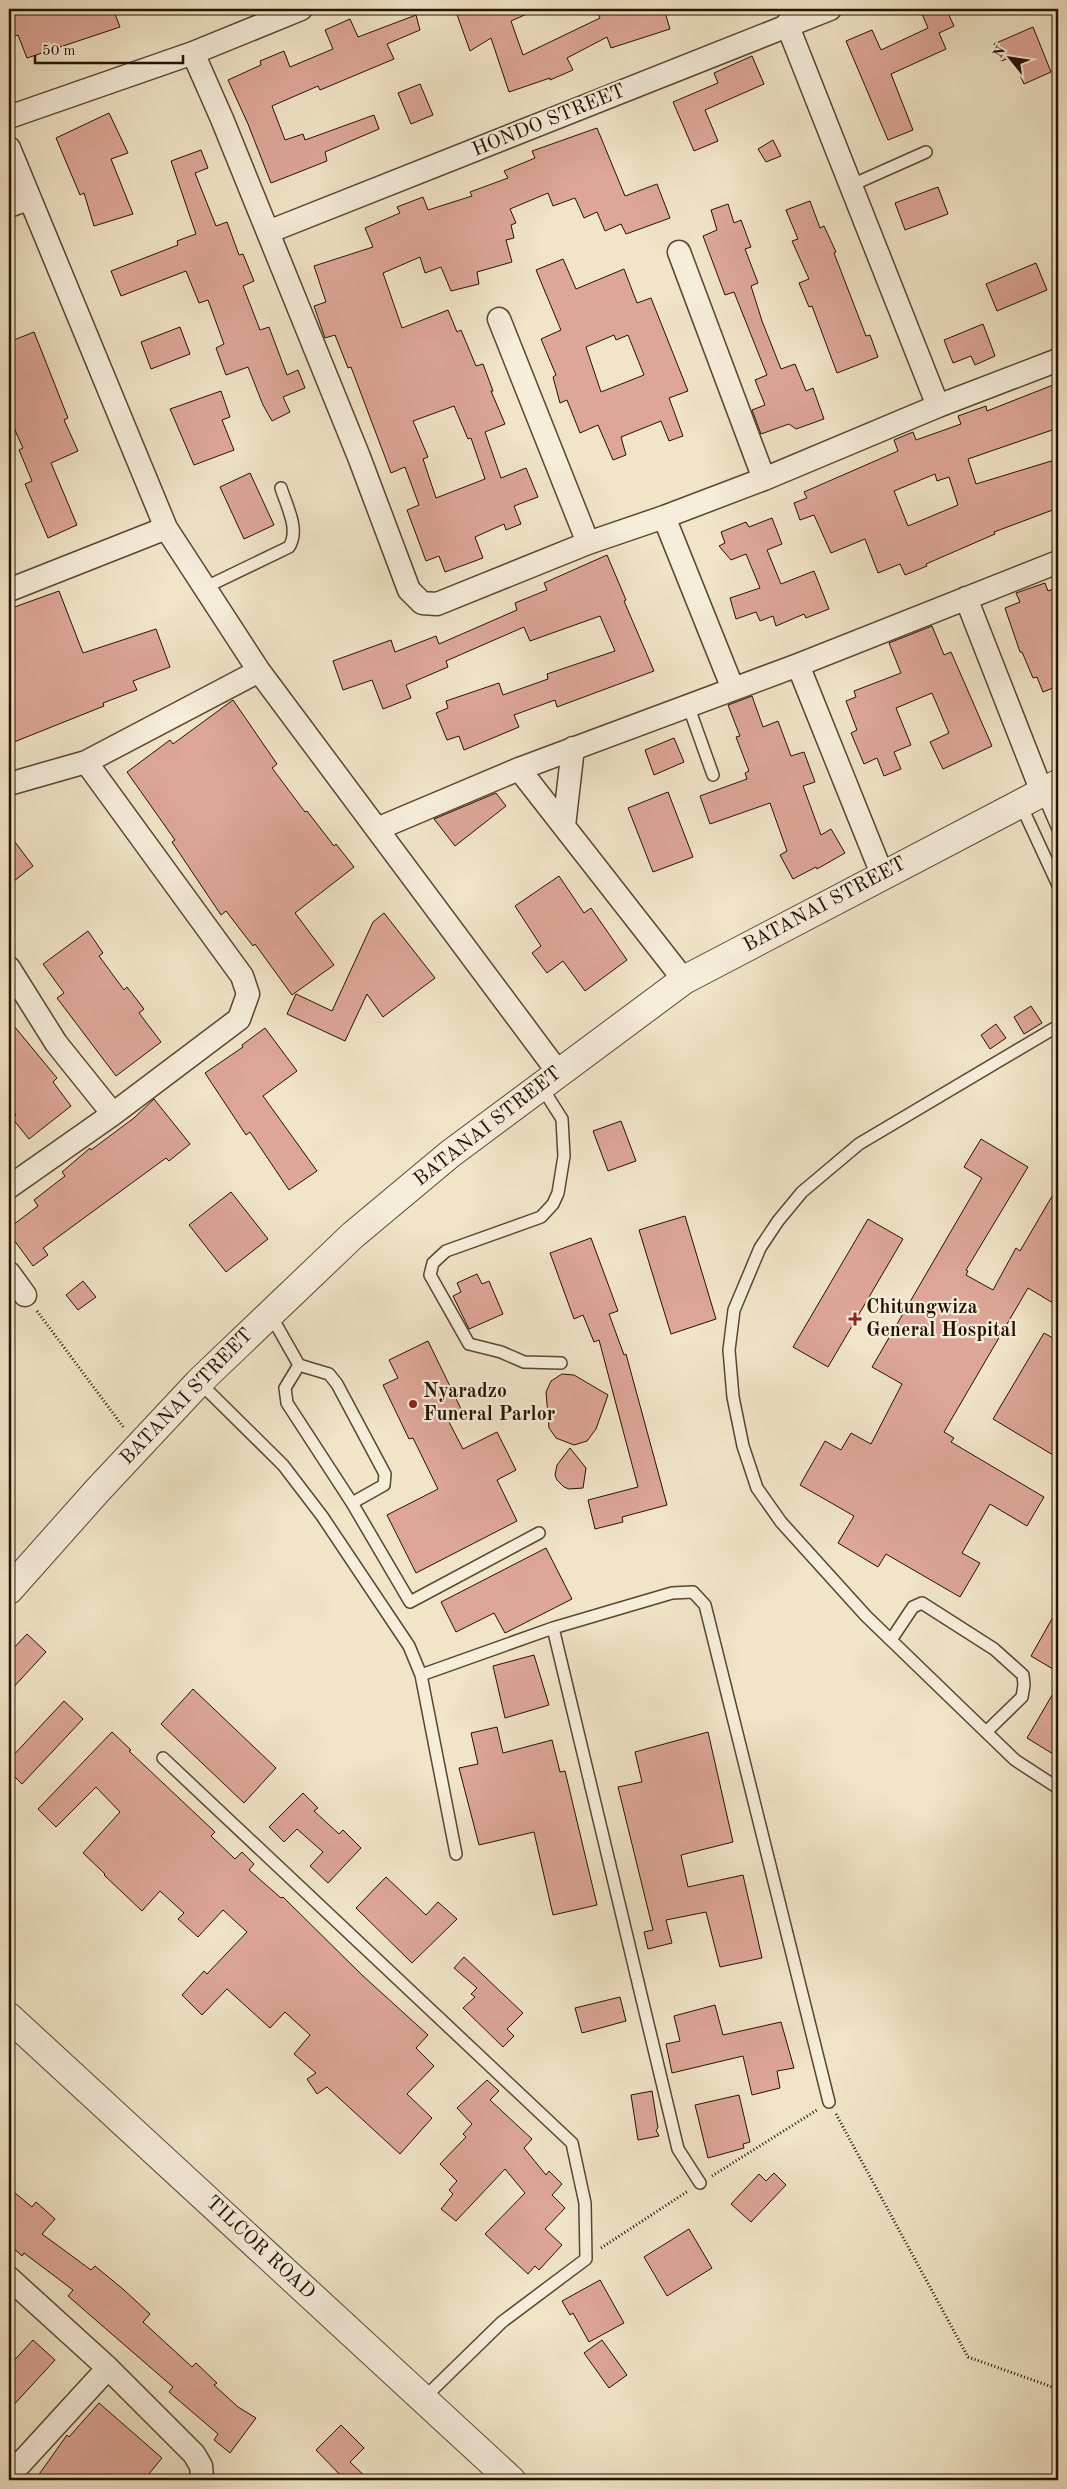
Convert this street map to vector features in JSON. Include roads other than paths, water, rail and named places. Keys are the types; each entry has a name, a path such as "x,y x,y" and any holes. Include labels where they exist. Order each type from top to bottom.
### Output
{"street":[{"path":"9,118 193,53 301,9"},
{"name":"HONDO STREET","path":"268,232 534,128 787,24 830,9"},
{"path":"787,24 938,406"},
{"path":"193,53 268,232 412,595 422,603 437,604 588,543 664,517 764,479 938,406 1058,360"},
{"path":"9,148 18,202 166,528 259,671 377,829 549,1079"},
{"path":"679,252 764,479"},
{"path":"499,319 588,543"},
{"path":"664,517 733,689"},
{"path":"9,590 166,528"},
{"path":"377,829 519,769 798,665 1058,562"},
{"path":"966,598 1040,793"},
{"path":"798,665 882,874"},
{"path":"9,784 86,762 259,671"},
{"path":"564,826 573,748"},
{"path":"9,1187 113,1114 239,1020 248,994 242,976 86,762"},
{"path":"519,769 684,980"},
{"name":"BATANAI STREET","path":"9,1590 138,1446 199,1382 269,1313 353,1235 450,1154 684,980 882,874 1040,793"},
{"path":"9,968 56,1043 113,1114"},
{"path":"9,1273 25,1295"},
{"name":"TILCOR ROAD","path":"9,2017 510,2480"},
{"path":"9,2278 108,2368 194,2454 201,2466 202,2477 200,2480"},
{"path":"9,2476 108,2368"}],"lane":[{"path":"852,185 926,152"},
{"path":"204,588 289,547 294,539 294,528 281,488"},
{"path":"688,706 713,775"},
{"path":"1040,793 1058,829"},
{"path":"1040,793 1058,885"},
{"path":"1058,1026 859,1144 802,1192 778,1220 760,1248 734,1310 730,1350 733,1396 743,1446 757,1488 781,1522 866,1616 1015,1760 1058,1788"},
{"path":"549,1079 562,1119 564,1156 558,1193 553,1204 541,1217 446,1251 433,1263 430,1275 469,1344 502,1352 524,1362 561,1363"},
{"path":"269,1313 299,1365 329,1374 337,1384 385,1474 384,1485 352,1503"},
{"path":"299,1365 285,1388 287,1403 352,1503 410,1602 539,1533"},
{"path":"199,1382 283,1465 322,1516 409,1646 421,1675 456,1854"},
{"path":"421,1675 553,1628 672,1593 693,1592 706,1605 830,2102"},
{"path":"891,1640 913,1607 922,1603 994,1649 1023,1675 1022,1697 986,1732"},
{"path":"553,1628 678,2148 700,2183"},
{"path":"163,1758 572,2143 585,2203 586,2259 502,2322 423,2399"}],"place":[{"name":"Chitungwiza General Hospital","path":"855,1319"},
{"name":"Nyaradzo Funeral Parlor","path":"413,1404"}]}
